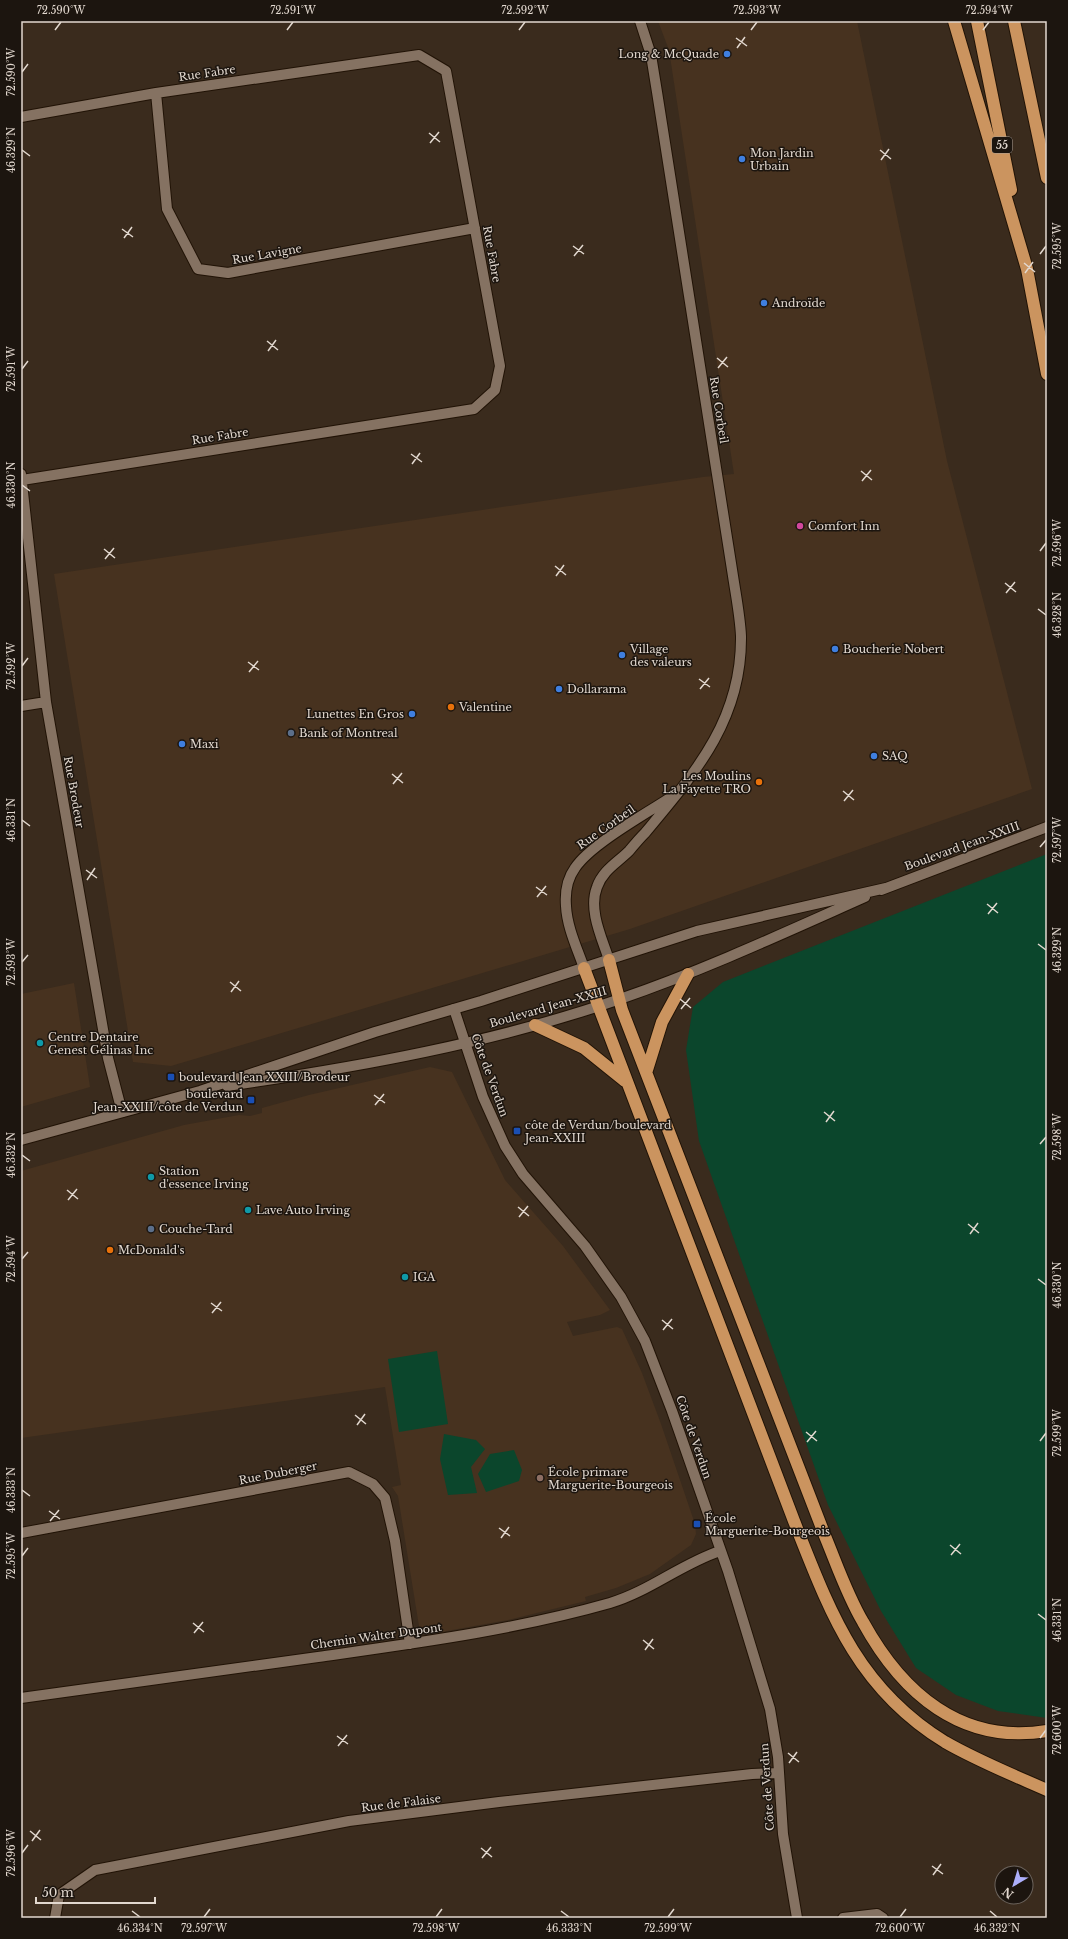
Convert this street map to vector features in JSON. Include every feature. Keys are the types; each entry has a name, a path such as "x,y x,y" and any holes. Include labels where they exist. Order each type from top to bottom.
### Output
{"highway":[{"path":"954,21 1027,269"},
{"name":"55","path":"977,21 1047,374"},
{"path":"1014,21 1047,178"},
{"path":"608,960 620,999 825,1536 850,1597 870,1635 889,1662 909,1684 930,1704 950,1717 973,1727 1001,1733 1035,1733 1047,1731"},
{"path":"584,968 797,1527 825,1598 845,1639 858,1660 883,1691 903,1711 924,1727 970,1756 1047,1790"},
{"path":"647,1070 662,1022 688,974"},
{"path":"535,1025 584,1048 626,1081"}],"street":[{"name":"Rue Corbeil","path":"608,960 595,913 594,901 596,887 606,872 628,852 680,791 710,750 727,717 737,680 741,637 728,541 656,85 650,51 640,21"},
{"name":"Rue Fabre","path":"21,117 156,93 419,55 446,71 500,366 495,390 474,409 21,477"},
{"name":"Rue Lavigne","path":"156,93 167,210 198,269 228,273 475,228"},
{"name":"Rue Brodeur","path":"21,477 46,702 108,1058 122,1112"},
{"path":"21,706 46,702"},
{"name":"Rue Corbeil","path":"584,968 566,913 566,892 572,872 582,859 596,848 680,791"},
{"name":"Boulevard Jean-XXIII","path":"200,1091 293,1077 383,1060 535,1025 598,1006 688,974 886,888 1047,828"},
{"name":"Boulevard Jean-XXIII","path":"21,1140 200,1091 375,1032 454,1009 697,931 886,888"},
{"name":"Côte de Verdun","path":"454,1009 483,1096 510,1155 523,1174 598,1263 634,1318 650,1353 672,1411 720,1551 767,1698 776,1740 783,1834 796,1918"},
{"name":"Rue Duberger","path":"21,1533 349,1472 373,1484 385,1498 395,1541 410,1644"},
{"name":"Chemin Walter Dupont","path":"21,1698 410,1644 492,1630 610,1603 644,1590 692,1562 720,1551"},
{"name":"Rue de Falaise","path":"55,1918 59,1895 95,1870 349,1821 752,1774 779,1773"},
{"path":"843,1918 877,1914 883,1918"}],"shaded area":[{"path":"658,21 857,21 947,461 1032,789 630,929 171,1066 133,1062 54,574 703,477 734,474 669,50"},
{"path":"74,983 90,1087 21,1107 21,994"},
{"path":"430,1067 452,1072 505,1180 563,1246 610,1310 600,1315 567,1322 573,1336 617,1327 622,1329 642,1373 661,1424 695,1524 696,1534 691,1545 650,1574 616,1588 585,1597 586,1601 508,1620 430,1634 422,1631 419,1626 398,1496 392,1487 401,1485 385,1387 21,1438 21,1171 184,1125 239,1115 250,1116 262,1113 262,1108 309,1095"}],"green space":[{"path":"1047,854 1047,1718 998,1711 956,1695 916,1668 881,1611 828,1505 699,1141 686,1050 693,1007 723,982"},
{"path":"437,1351 448,1424 399,1432 388,1359"},
{"path":"444,1434 476,1440 485,1449 471,1467 477,1493 448,1495 440,1459"},
{"path":"514,1450 522,1470 519,1481 486,1492 478,1474 490,1454"}],"place":[{"name":"Long & McQuade","path":"727,54"},
{"name":"Mon Jardin Urbain","path":"742,159"},
{"name":"Androïde","path":"764,303"},
{"name":"Comfort Inn","path":"800,526"},
{"name":"Boucherie Nobert","path":"835,649"},
{"name":"Village des valeurs","path":"622,655"},
{"name":"Dollarama","path":"559,689"},
{"name":"Valentine","path":"451,707"},
{"name":"Lunettes En Gros","path":"412,714"},
{"name":"Bank of Montreal","path":"291,733"},
{"name":"Maxi","path":"182,744"},
{"name":"SAQ","path":"874,756"},
{"name":"Les Moulins La Fayette TRO","path":"759,782"},
{"name":"Centre Dentaire Genest Gélinas Inc","path":"40,1043"},
{"name":"boulevard Jean XXIII/Brodeur","path":"171,1077"},
{"name":"boulevard Jean-XXIII/côte de Verdun","path":"251,1100"},
{"name":"côte de Verdun/boulevard Jean-XXIII","path":"517,1131"},
{"name":"Station d'essence Irving","path":"151,1177"},
{"name":"Lave Auto Irving","path":"248,1210"},
{"name":"Couche-Tard","path":"151,1229"},
{"name":"McDonald's","path":"110,1250"},
{"name":"IGA","path":"405,1277"},
{"name":"École primare Marguerite-Bourgeois","path":"540,1478"},
{"name":"École Marguerite-Bourgeois","path":"697,1524"}]}
